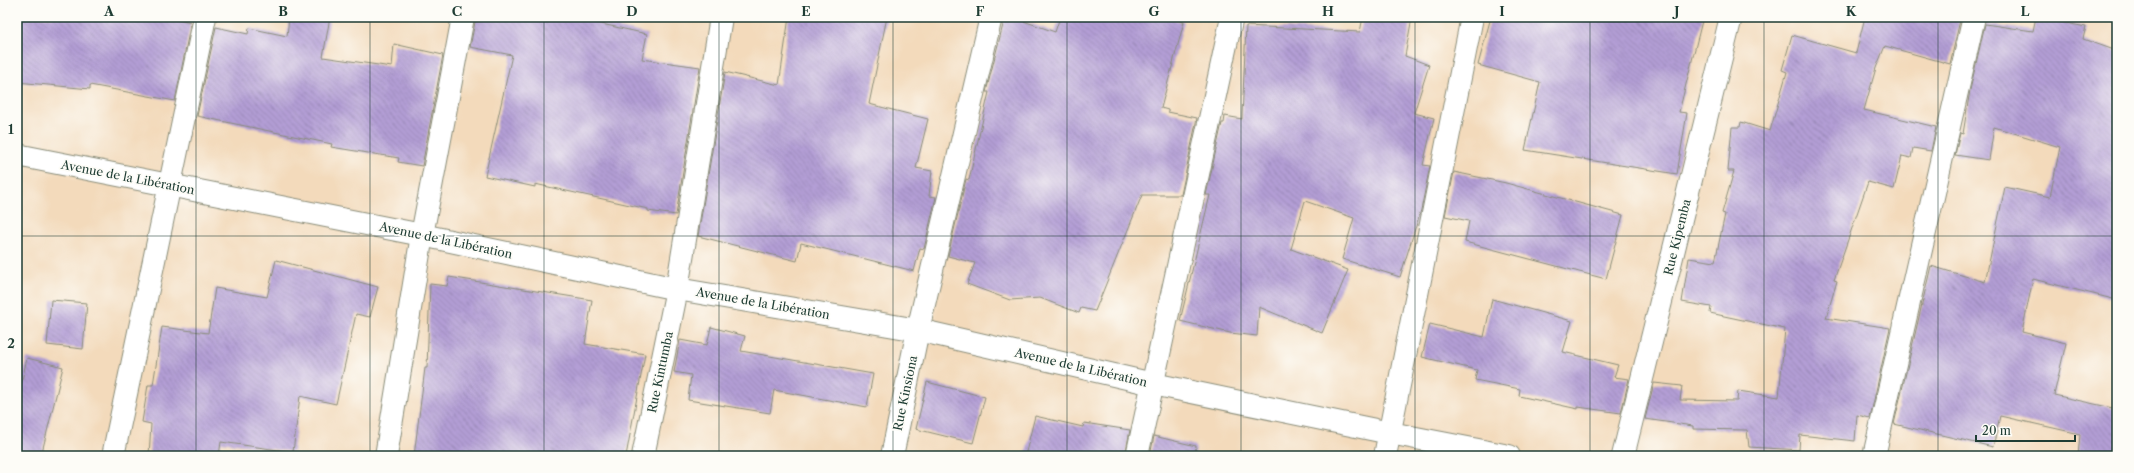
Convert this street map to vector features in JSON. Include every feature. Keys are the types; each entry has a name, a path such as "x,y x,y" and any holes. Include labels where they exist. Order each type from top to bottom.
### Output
{"main road":[{"path":"113,456 205,17"},
{"path":"386,456 422,235 464,17"},
{"name":"Rue Kintumba","path":"643,456 677,289 721,17"},
{"name":"Rue Kinsiona","path":"892,456 918,330 991,17"},
{"path":"1137,456 1232,17"},
{"path":"1385,456 1472,17"},
{"name":"Rue Kipemba","path":"1623,456 1731,17"},
{"path":"1874,456 1974,17"},
{"name":"Avenue de la Libération","path":"17,155 422,235 677,289 918,330 1153,384 1509,456"}],"building":[{"path":"21,17 169,17 191,22 175,101 90,85 90,89 17,82 17,48"},
{"path":"289,17 330,17 323,57 392,67 394,44 443,55 422,166 398,162 399,158 331,147 332,144 197,116 216,27 248,34 249,28 287,36"},
{"path":"476,17 598,17 597,23 647,34 642,59 700,67 676,215 648,211 648,209 535,184 535,187 485,176 512,55 470,47"},
{"path":"789,17 887,17 869,104 928,119 916,168 932,171 929,196 936,197 924,249 920,248 914,271 801,243 797,261 698,236 725,72 779,85"},
{"path":"1005,17 1012,17 1055,32 1060,17 1166,17 1184,22 1161,108 1168,110 1168,112 1197,118 1181,195 1142,195 1095,311 1081,308 1079,313 1040,298 1010,300 967,284 975,263 948,256 966,179 969,180 989,92 986,92"},
{"path":"1363,17 1412,17 1405,56 1429,65 1414,113 1434,118 1423,165 1430,166 1421,210 1400,277 1342,259 1354,218 1305,201 1291,249 1348,270 1322,333 1259,307 1257,336 1230,333 1180,321 1210,195 1206,195 1222,123 1224,123 1225,116 1242,119 1246,26 1360,32"},
{"path":"1491,17 1703,17 1679,112 1687,113 1677,174 1525,150 1540,82 1478,65"},
{"path":"1865,17 1940,17 1960,20 1950,64 1885,46 1876,68 1864,110 1936,127 1931,151 1913,148 1911,158 1902,156 1894,189 1868,182 1834,280 1837,281 1826,318 1890,328 1870,418 1857,415 1855,441 1800,435 1799,450 1749,447 1747,430 1693,429 1693,426 1645,419 1654,383 1682,386 1680,400 1737,401 1738,391 1779,397 1785,329 1710,313 1711,307 1682,302 1689,258 1715,262 1725,214 1722,213 1734,171 1728,171 1732,127 1740,127 1741,122 1770,131 1787,72 1782,70 1792,35 1856,53"},
{"path":"2036,17 2086,27 2083,39 2117,51 2117,300 2033,279 2022,332 2066,343 2054,395 2117,409 2117,456 2078,456 2080,434 2000,416 1993,447 1894,424 1931,266 1985,282 2005,187 2050,197 2060,147 1994,127 1989,160 1955,155 1960,133 1963,134 1970,90 1985,24 2033,31"},
{"path":"1454,172 1506,183 1623,215 1606,279 1465,242 1469,221 1445,216"},
{"path":"276,260 378,287 370,317 356,314 336,404 300,396 293,452 221,442 219,456 149,456 151,424 142,422 148,385 153,385 162,327 208,333 215,288 267,297"},
{"path":"449,277 592,300 585,344 645,354 626,456 414,456 425,368 427,368 430,284 447,286"},
{"path":"1492,299 1572,321 1563,352 1618,365 1614,377 1629,379 1621,413 1578,407 1578,409 1519,396 1520,389 1475,380 1477,370 1422,357 1430,324 1484,337"},
{"path":"51,300 87,303 83,349 47,345"},
{"path":"711,327 745,336 741,351 873,374 867,407 774,390 770,413 688,400 691,375 674,372 680,340 707,345"},
{"path":"27,358 63,367 41,456 17,456 17,402"},
{"path":"927,382 985,397 973,443 916,429"},
{"path":"1035,416 1083,427 1084,423 1130,430 1125,456 1025,456"},
{"path":"1154,436 1196,446 1195,456 1150,456"}]}
